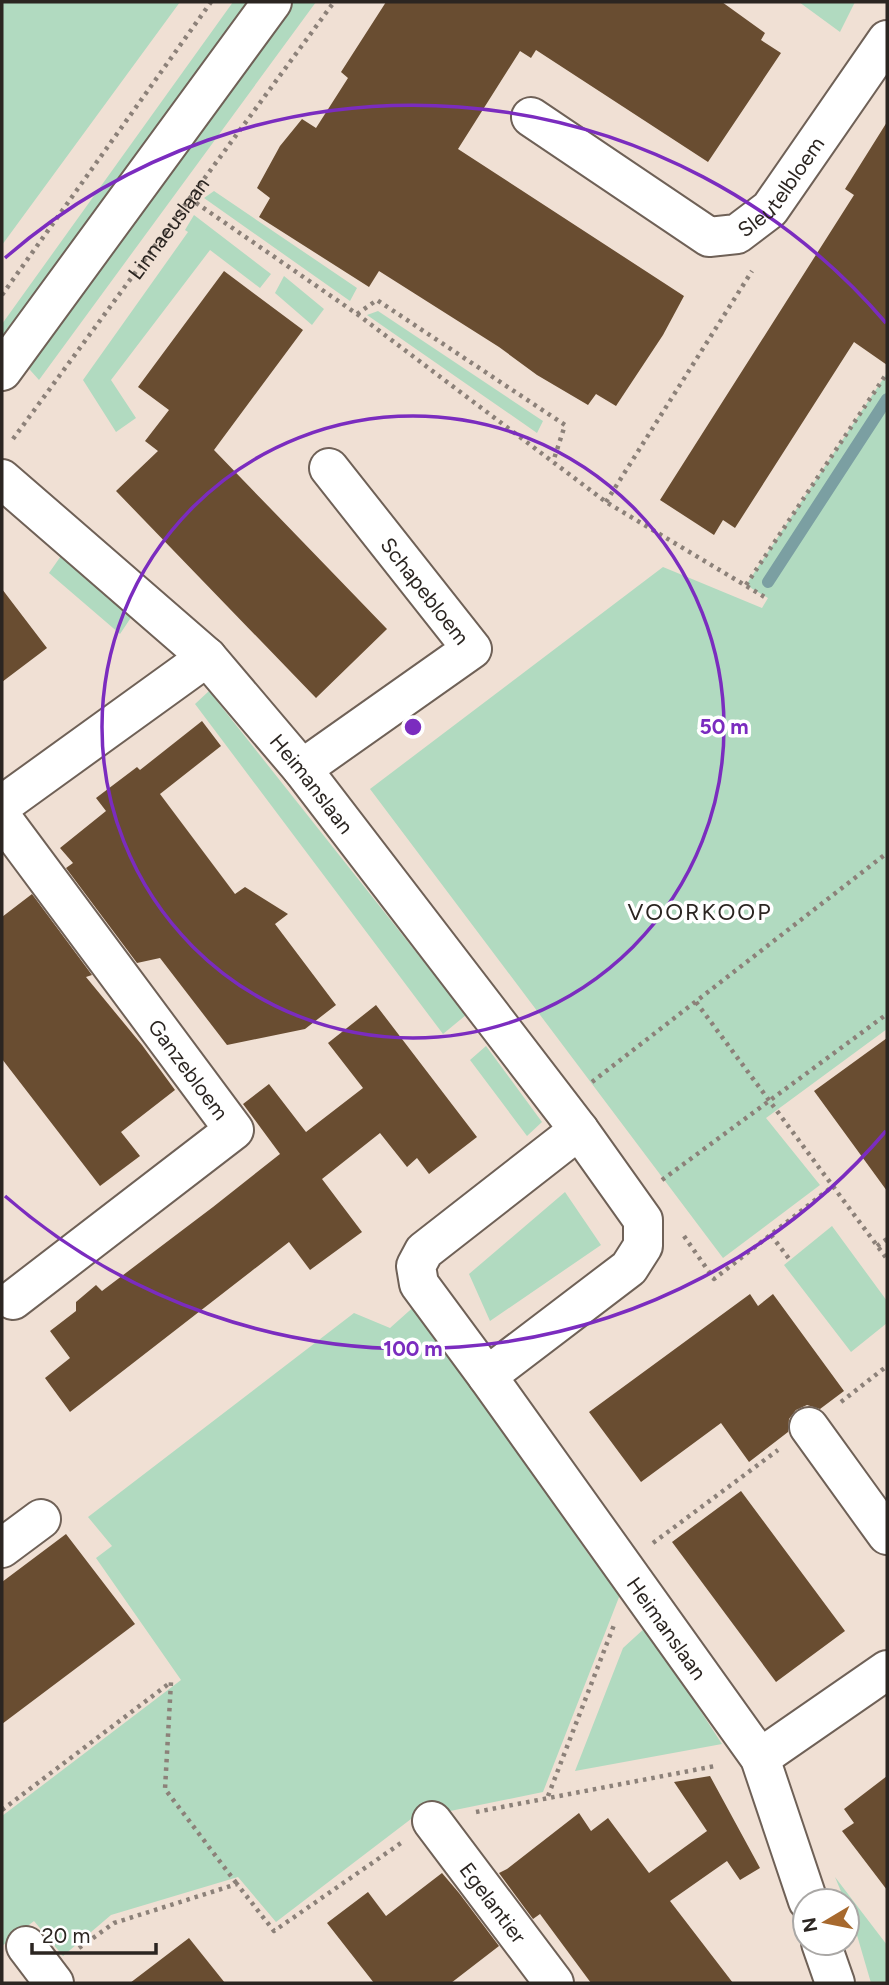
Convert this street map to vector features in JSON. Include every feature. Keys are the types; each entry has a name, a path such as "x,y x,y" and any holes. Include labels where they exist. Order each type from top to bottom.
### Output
{"street":[{"path":"2,371 272,2"},
{"name":"Sleutelbloem","path":"531,117 709,236 737,234 770,209 887,40"},
{"name":"Heimanslaan","path":"5,462 206,657 302,769 570,1118 643,1220 643,1246 629,1268 487,1376"},
{"name":"Schapebloem","path":"302,769 472,649 329,468"},
{"path":"2,805 206,657"},
{"name":"Ganzebloem","path":"2,818 234,1130 13,1300"},
{"name":"Heimanslaan","path":"570,1118 424,1251 416,1266 419,1284 760,1758 803,1887"},
{"path":"809,1427 887,1535"},
{"path":"2,1548 41,1518"},
{"path":"760,1758 887,1670"},
{"name":"Egelantier","path":"432,1821 554,1983"},
{"path":"26,1946 54,1983"},
{"path":"826,1957 835,1983"}],"path":[{"path":"2,296 211,2"},
{"name":"Linnaeuslaan","path":"5,462 189,198 334,2"},
{"path":"189,198 356,314 606,502 768,598"},
{"path":"606,502 755,266"},
{"path":"356,314 377,300 565,425 553,462"},
{"path":"746,585 887,373"},
{"path":"570,1118 696,1002 887,853"},
{"path":"696,1002 887,1259"},
{"path":"631,1203 887,1014"},
{"path":"682,1234 714,1279 833,1186"},
{"path":"771,1235 790,1260"},
{"path":"877,1246 887,1239"},
{"path":"623,1566 887,1366"},
{"path":"548,1797 613,1625 646,1598"},
{"path":"2,1810 172,1682 165,1789 274,1931 432,1821 760,1758"},
{"path":"26,1946 59,1963 114,1923 237,1884"}],"green space":[{"path":"2,2 180,2 2,245"},
{"path":"233,2 258,2 2,347 2,324"},
{"path":"291,2 316,2 39,380 22,361"},
{"path":"799,2 855,2 840,32"},
{"path":"214,191 357,288 350,301 204,198"},
{"path":"194,215 271,274 260,288 210,250 111,380 136,418 116,432 83,380 188,232 185,230"},
{"path":"284,276 324,309 312,325 275,293"},
{"path":"378,311 543,421 537,433 367,315"},
{"path":"887,373 887,1029 766,1118 820,1185 723,1258 370,789 663,567 762,608 768,598 746,585"},
{"path":"63,553 132,616 120,634 49,573"},
{"path":"209,691 466,1015 443,1034 195,704"},
{"path":"486,1046 542,1122 527,1136 470,1060"},
{"path":"565,1192 601,1245 490,1321 469,1274"},
{"path":"832,1226 887,1301 887,1323 851,1352 784,1265"},
{"path":"418,1303 589,1555 621,1592 543,1792 411,1819 276,1922 238,1877 111,1915 63,1956 34,1921 2,1946 2,1816 181,1680 96,1558 112,1546 88,1517 354,1313 390,1328"},
{"path":"646,1627 722,1744 575,1771 623,1648"},
{"path":"861,1911 887,1945 887,1983 871,1983 861,1949"}],"building":[{"path":"386,2 722,2 765,33 761,40 781,53 708,162 536,50 531,58 520,51 458,149 684,296 663,335 616,406 596,394 588,405 537,375 499,347 379,271 369,287 259,217 270,198 257,188 280,146 302,119 316,128 348,78 341,72"},
{"path":"887,122 887,365 854,342 735,528 723,520 714,535 660,500 854,195 845,189"},
{"path":"224,271 303,330 214,450 387,629 316,698 116,491 158,451 145,441 169,410 138,387"},
{"path":"2,589 47,648 2,682"},
{"path":"202,721 221,746 160,794 235,894 245,887 288,914 275,924 336,1005 305,1029 227,1045 160,958 137,963 66,868 73,863 60,848 106,811 96,798 137,767 140,770"},
{"path":"32,894 92,975 86,977 175,1090 121,1132 140,1156 100,1186 2,1059 2,917"},
{"path":"376,1005 477,1137 429,1174 417,1158 407,1167 380,1133 322,1179 362,1232 310,1270 289,1242 70,1412 45,1378 70,1358 50,1331 76,1311 76,1302 96,1285 102,1291 280,1154 243,1104 269,1084 306,1132 363,1088 328,1043"},
{"path":"887,1038 887,1191 814,1091"},
{"path":"750,1294 758,1306 773,1294 844,1391 820,1409 807,1405 796,1410 789,1419 788,1432 749,1462 721,1423 641,1482 589,1412"},
{"path":"741,1491 845,1631 776,1682 672,1542"},
{"path":"66,1534 135,1624 2,1724 2,1582"},
{"path":"710,1776 760,1868 740,1880 727,1861 670,1901 733,1983 591,1983 540,1914 533,1919 499,1873 579,1813 591,1831 608,1818 649,1873 707,1831 674,1782"},
{"path":"887,1776 887,1890 842,1831 854,1823 844,1809"},
{"path":"442,1873 499,1946 451,1983 374,1983 327,1923 368,1892 386,1916"},
{"path":"189,1938 225,1983 130,1983"}],"waterway":[{"path":"768,582 887,399"}],"district":[{"name":"VOORKOOP","path":"700,912"}]}
